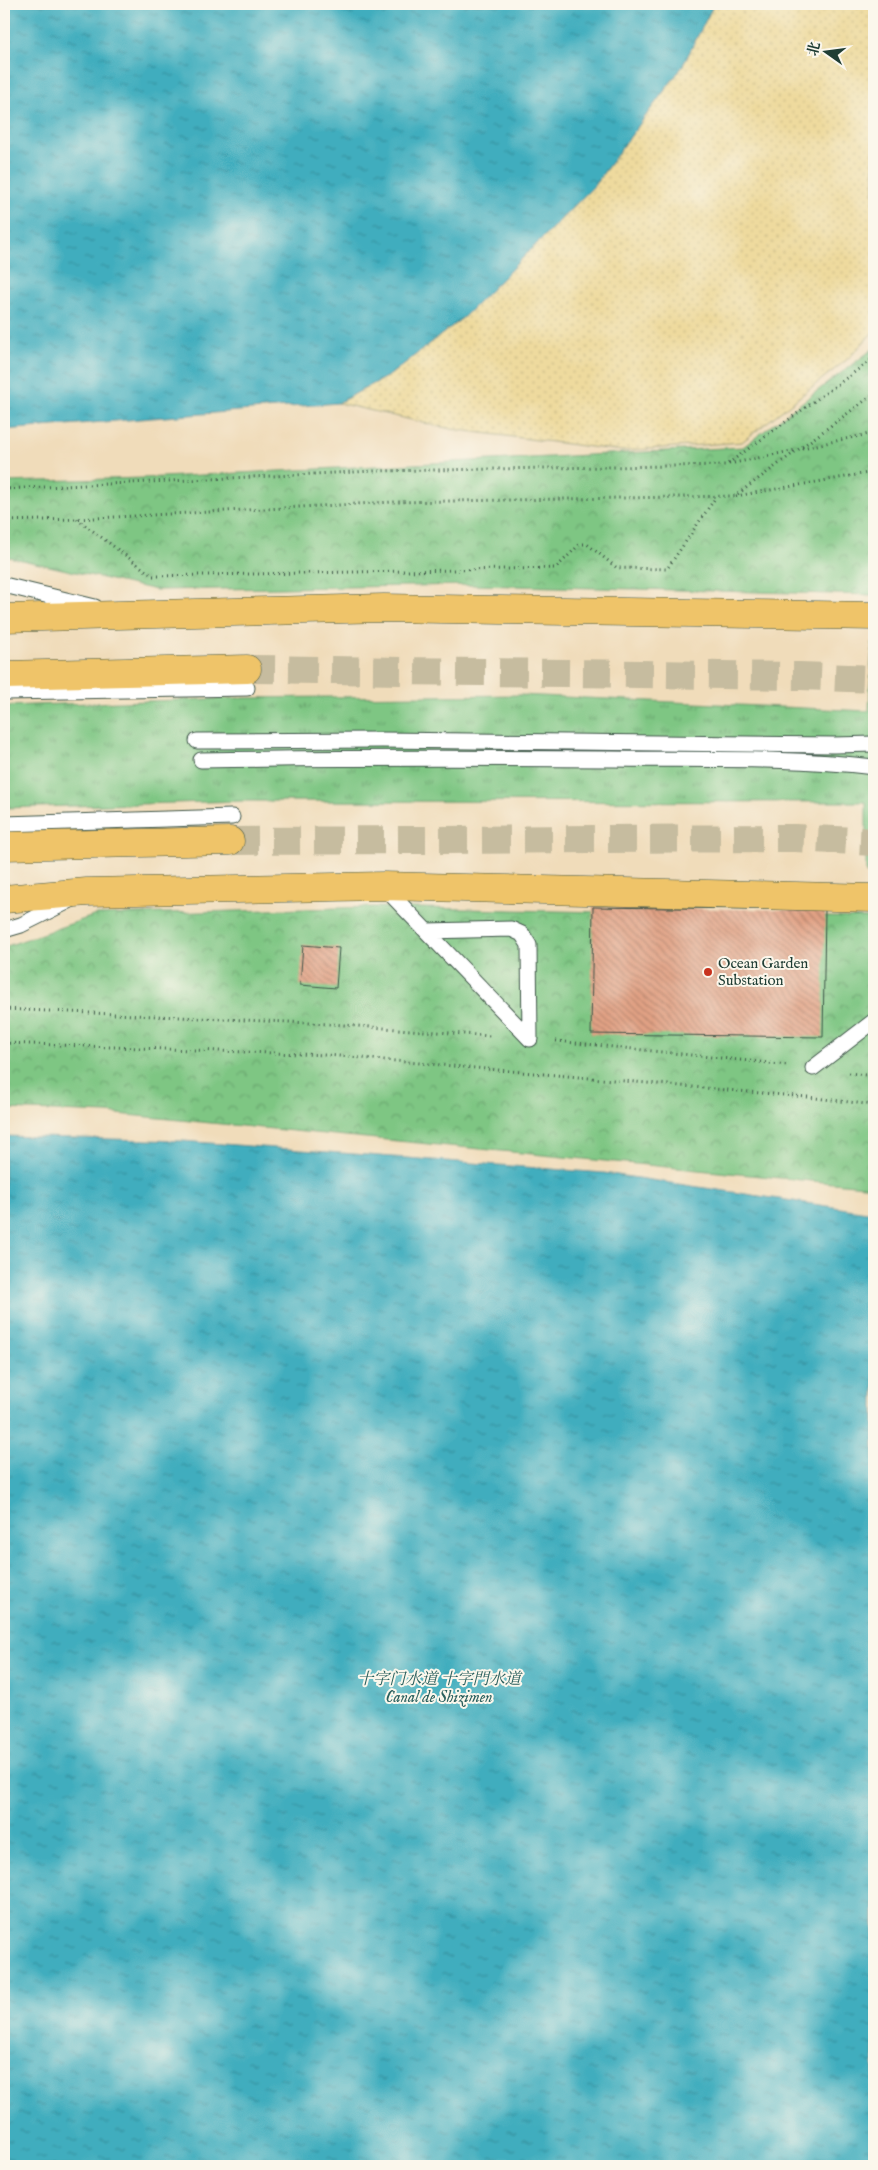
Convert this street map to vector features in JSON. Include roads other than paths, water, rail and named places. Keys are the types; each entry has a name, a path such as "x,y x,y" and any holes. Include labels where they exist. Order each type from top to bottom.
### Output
{"main road":[{"path":"4,618 384,608 874,616"},
{"path":"4,675 247,678"},
{"path":"4,846 231,829"},
{"path":"4,899 87,892 383,886 874,898"}],"lane":[{"path":"4,585 123,614"},
{"path":"4,692 247,678"},
{"path":"197,742 392,740 874,744"},
{"path":"201,760 381,758 715,760 850,764 874,767"},
{"path":"4,824 231,829"},
{"path":"383,886 427,932 530,1039 529,945 522,934 511,929 427,932"},
{"path":"4,930 21,925 87,892"},
{"path":"813,1068 874,1021"}],"water":[{"path":"4,4 714,4 682,67 593,187 465,316 390,375 338,403 4,430"},
{"name":"十字门水道 十字門水道 Canal de Shizimen","path":"4,1136 183,1141 604,1173 874,1213 874,2166 4,2166"}],"tunnel":[{"path":"247,669 800,676 874,679"},
{"path":"230,841 795,838 874,842"}],"place":[{"name":"Ocean Garden Substation","path":"708,972"}]}
